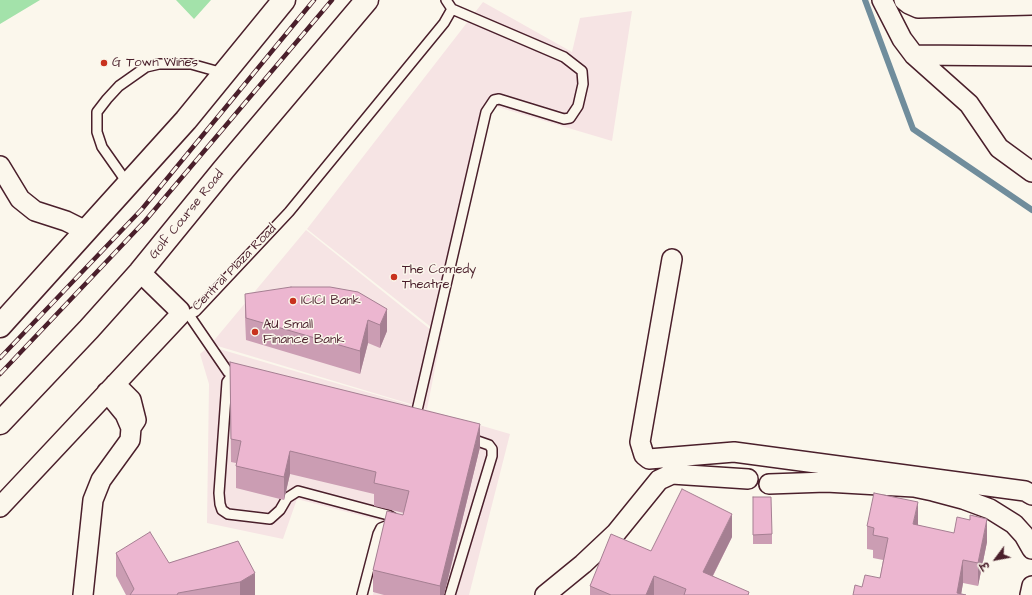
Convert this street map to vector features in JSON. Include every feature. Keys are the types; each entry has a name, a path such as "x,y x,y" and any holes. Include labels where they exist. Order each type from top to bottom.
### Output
{"main road":[{"path":"0,326 186,120 284,0"},
{"name":"Golf Course Road","path":"0,423 89,329 140,272 367,0"}],"street":[{"path":"882,0 902,39 914,56 953,87 969,104 999,148 1032,172"},
{"path":"904,0 918,8 1032,5"},
{"path":"914,56 1032,56"},
{"path":"0,166 6,192 20,199 35,211 86,231"},
{"path":"672,259 640,442 644,455 649,459 734,452 1024,491 1032,495"},
{"path":"140,272 185,315"},
{"name":"Central Plaza Road","path":"0,507 111,388 185,315"},
{"path":"83,595 93,500 101,480 130,440 131,428 136,420 131,400 111,388"},
{"path":"545,595 583,564 616,533 659,480 672,474 748,479"},
{"path":"769,484 826,482 914,487 933,490 963,498 990,509 1014,524 1024,535 1032,549"},
{"path":"1030,595 1032,586"}],"lane":[{"path":"415,421 486,112 494,100 504,99 564,119 570,118 578,106 583,84 582,71 564,57 452,9 446,0"},
{"name":"Central Plaza Road","path":"185,315 196,311 289,212 444,23 452,9"},
{"path":"128,184 102,147 97,132 97,112 107,99 119,86 141,70 159,64 191,64 224,73"},
{"path":"185,315 232,375 250,380"},
{"path":"232,375 227,382 219,493 222,510 228,514 270,519 280,510 287,498 298,491 388,515 396,522 381,528 378,534 362,595"},
{"path":"450,595 492,456 492,449 489,445 460,435"}],"shaded area":[{"path":"483,2 572,52 580,18 632,11 612,141 491,105 441,335 307,229"},
{"path":"306,230 441,338 427,409 211,344"},
{"path":"209,346 510,434 469,595 373,595 393,524 297,499 283,539 207,523 209,384 200,354"}],"green space":[{"path":"0,0 40,0 0,24"},
{"path":"176,0 211,0 194,19"}],"building":[{"path":"291,287 330,287 358,292 387,309 380,325 368,320 360,351 246,318 245,294"},
{"path":"230,362 480,424 440,586 373,570 387,511 403,515 409,491 374,483 376,472 290,451 284,477 236,466 241,441 231,439"},
{"path":"682,489 732,514 703,572 749,592 748,595 684,595 686,589 654,576 646,595 611,595 590,586 611,534 651,551"},
{"path":"874,493 918,502 913,524 954,533 957,517 970,520 970,515 987,519 978,563 963,560 957,593 966,595 853,595 855,585 862,587 865,575 880,578 888,538 873,535 874,528 867,526"},
{"path":"753,497 771,497 772,534 753,535"},
{"path":"150,532 169,563 238,541 255,573 240,582 178,593 177,595 130,595 134,589 116,553"}],"waterway":[{"path":"865,0 913,129 1032,210"}],"railway":[{"path":"0,358 142,209 314,0"},
{"path":"0,374 145,221 332,0"}],"place":[{"name":"G Town Wines","path":"104,63"},
{"name":"The Comedy Theatre","path":"394,277"},
{"name":"ICICI Bank","path":"293,301"},
{"name":"AU Small Finance Bank","path":"255,332"}]}
